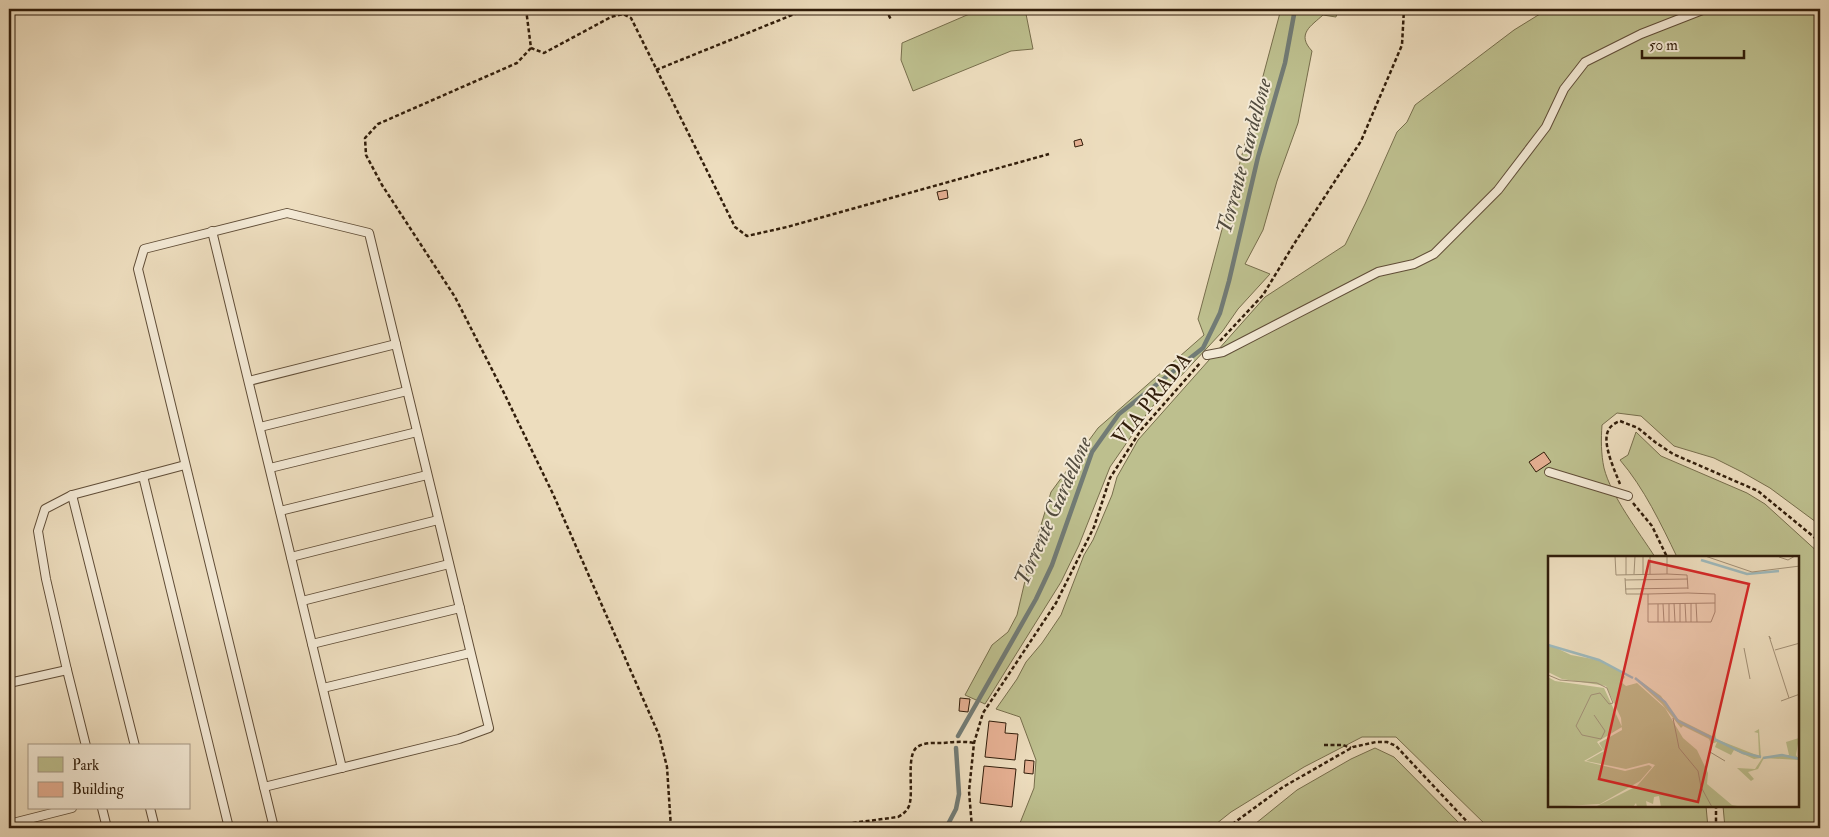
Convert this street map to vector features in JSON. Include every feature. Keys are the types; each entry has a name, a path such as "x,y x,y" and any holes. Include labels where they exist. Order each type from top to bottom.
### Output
{"lane":[{"path":"1207,355 1223,352 1378,272 1414,264 1434,254 1498,190 1546,127 1564,89 1585,62 1641,34 1705,9"},
{"path":"264,787 459,739 488,728 369,233 287,213 144,249 138,269 185,465 274,828"},
{"path":"212,231 342,768"},
{"path":"249,381 396,344"},
{"path":"260,427 407,390"},
{"path":"270,468 417,432"},
{"path":"86,744 46,579 38,531 45,509 72,495 185,465"},
{"path":"1549,472 1628,496"},
{"path":"280,511 427,475"},
{"path":"143,476 229,828"},
{"path":"72,495 134,744"},
{"path":"291,556 438,520"},
{"path":"302,601 449,564"},
{"path":"312,644 460,608"},
{"path":"323,688 470,653"},
{"path":"9,683 67,670"},
{"path":"9,824 64,810"},
{"path":"102,810 107,828"},
{"path":"150,810 155,828"}],"path":[{"path":"526,9 531,48"},
{"path":"656,70 807,9"},
{"path":"886,9 891,20"},
{"name":"VIA PRADA","path":"972,828 969,791 974,743 983,713 1056,603 1094,527 1110,478 1141,430 1263,295 1361,141 1402,45 1404,9"},
{"path":"531,48 544,52 611,17 623,14 630,18 735,227 747,236 787,227 1049,154"},
{"path":"531,48 517,63 378,124 364,138 366,155 382,185 455,297 504,393 552,494 659,735 667,767 671,828"},
{"path":"1607,446 1607,431 1614,424 1620,420 1630,424 1673,454 1758,491 1820,542"},
{"path":"1227,828 1283,787 1351,748 1376,742 1387,742 1396,746 1473,828"},
{"path":"814,828 898,817 906,812 909,805 913,754 916,748 930,743 974,743"},
{"path":"1324,745 1343,745 1351,748"},
{"path":"1716,807 1716,828"}],"green space":[{"path":"981,9 1025,9 1033,49 1011,51 913,91 901,60 902,43"},
{"path":"1281,9 1338,9 1336,17 1323,15 1310,27 1305,35 1307,45 1312,51 1298,123 1277,181 1263,230 1245,264 1270,274 1238,309 1222,332 1150,409 1110,467 1079,545 1061,582 985,704 965,695 992,645 1008,632 1017,615 1028,568 1051,492 1098,428 1204,335 1198,319"},
{"path":"1548,9 1820,9 1820,525 1770,488 1742,472 1714,458 1674,446 1641,416 1617,413 1602,425 1604,468 1619,502 1654,556 1548,556 1548,807 1706,807 1708,828 1489,828 1396,737 1362,737 1304,767 1231,812 1211,828 1018,828 1034,788 1036,760 1020,717 996,709 1017,679 1026,662 1061,615 1084,555 1093,540 1112,495 1117,477 1138,440 1265,297 1345,245 1397,132 1407,122 1415,105 1514,30"},
{"path":"1636,432 1661,456 1747,493 1765,504 1820,554 1820,828 1725,828 1723,807 1799,807 1799,556 1676,556 1644,494 1620,460 1628,455"},
{"path":"1375,748 1394,757 1464,828 1250,828 1297,790 1351,759"}],"building":[{"path":"1081,139 1083,145 1075,147 1074,141"},
{"path":"947,190 948,198 939,200 937,192"},
{"path":"1544,452 1551,462 1536,472 1529,462"},
{"path":"960,698 970,699 968,712 959,711"},
{"path":"989,721 1006,723 1005,733 1018,734 1015,760 985,757"},
{"path":"1025,760 1034,761 1033,774 1024,773"},
{"path":"984,766 1016,769 1012,807 980,803"}],"waterway":[{"name":"Torrente Gardellone","path":"958,736 1036,599 1052,565 1092,452 1119,414 1203,348 1220,313 1258,157 1285,63 1295,9"},
{"name":"Torrente Gardellone","path":"946,828 956,809 959,794 956,748"}]}
